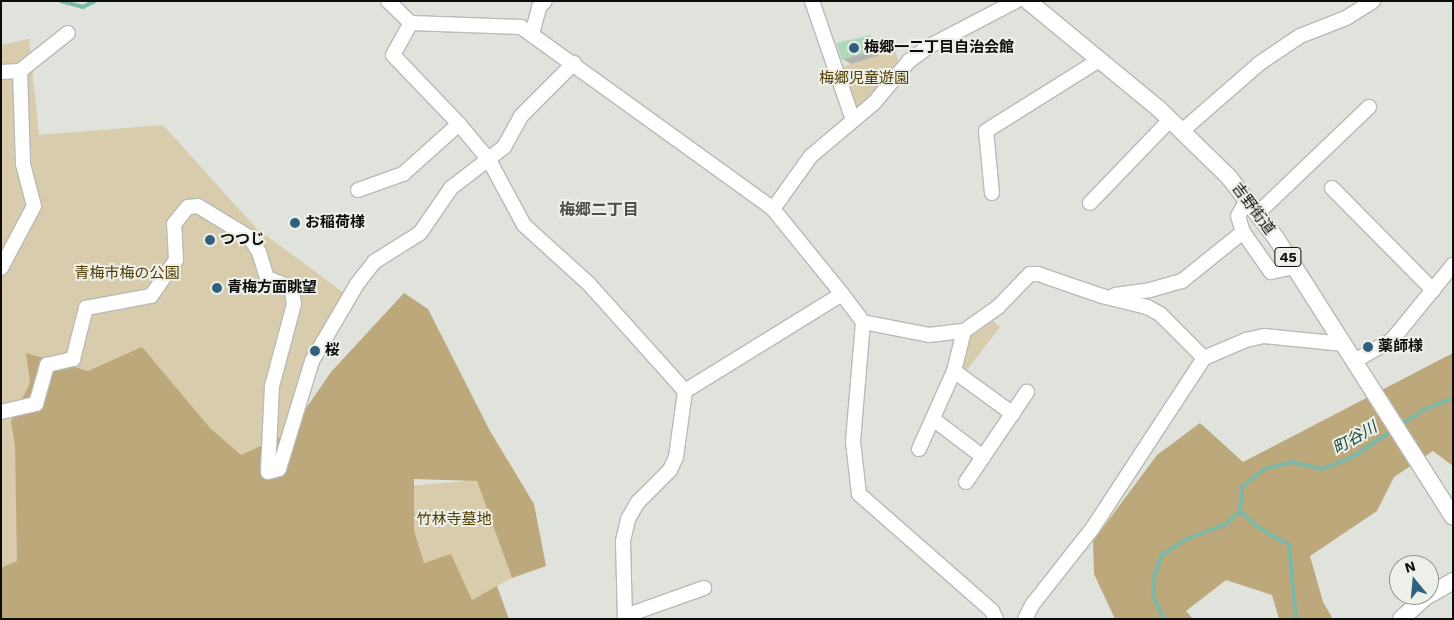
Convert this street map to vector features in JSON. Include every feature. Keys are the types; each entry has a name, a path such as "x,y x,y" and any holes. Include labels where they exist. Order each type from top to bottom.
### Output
{"main road":[{"name":"吉野街道","path":"1028,1 1170,120 1228,176 1294,267 1453,517"},
{"path":"1439,589 1453,581"},
{"path":"1401,619 1417,605"}],"street":[{"path":"388,1 411,23 521,27 574,63 773,209 863,322 853,442 859,494 992,610 996,619"},
{"path":"812,1 853,120"},
{"path":"773,209 811,156 874,103 909,60 928,46 1016,1"},
{"path":"1182,131 1260,63 1284,47 1373,1"},
{"path":"532,34 538,5"},
{"path":"411,23 393,55 459,124 489,160 524,226 589,284 685,391 676,457 670,470 638,502 628,519 623,541 625,617 704,588"},
{"path":"1,72 20,71 68,32"},
{"path":"992,193 986,131 1099,60"},
{"path":"1,412 36,404 47,365 73,359 86,308 151,296 176,260 174,224 188,207 198,206 249,237 259,252 268,278 290,287 294,304 272,386 268,472 279,469 312,361 356,284 374,262 420,233 451,188 504,147 521,116 574,63"},
{"path":"1,268 34,206 23,164 20,71"},
{"path":"1257,214 1368,106"},
{"path":"1090,203 1170,120"},
{"path":"358,190 403,174 459,124"},
{"path":"1332,188 1433,290"},
{"path":"1247,200 1238,216 1243,232 1270,272 1294,267"},
{"path":"1102,296 1150,290 1182,281 1243,232"},
{"path":"1354,361 1392,340 1453,265"},
{"path":"863,322 929,335 964,331 998,307 1030,274 1038,274 1102,296 1134,302 1160,314 1204,358"},
{"path":"685,391 842,294"},
{"path":"919,449 954,371 964,331"},
{"path":"1025,619 1032,605 1092,529 1204,358 1246,340 1264,336 1344,344"},
{"path":"954,371 1013,414"},
{"path":"966,482 1027,392"},
{"path":"933,419 984,457"}],"green space":[{"name":"青梅市梅の公園","path":"29,39 39,135 163,125 256,228 344,293 277,464 39,539 1,578 1,45"},
{"name":"梅郷児童遊園","path":"895,50 899,63 876,95 858,110 853,109 839,68"},
{"path":"993,321 1000,327 966,371 959,367 969,337"},
{"name":"竹林寺墓地","path":"477,480 512,578 472,600 451,555 424,563 412,524 408,486"}],"shaded area":[{"path":"404,293 428,309 490,431 534,504 546,566 512,578 477,481 414,479 414,530 424,563 451,554 472,600 497,586 509,619 1,619 1,568 17,561 15,446 11,421 30,383 26,353 88,371 142,347 210,428 241,455 289,433 331,372"},
{"path":"1453,353 1453,466 1433,451 1394,477 1377,511 1310,556 1323,602 1333,619 1279,619 1272,595 1226,580 1186,611 1193,619 1115,619 1094,574 1093,541 1157,455 1200,423 1243,462"}],"building":[{"path":"871,35 876,50 842,60 836,43"}],"waterway":[{"path":"61,1 83,7 95,1"},
{"name":"町谷川","path":"1399,426 1425,409 1453,398"},
{"name":"町谷川","path":"1164,619 1153,595 1155,573 1162,555 1187,539 1226,524 1240,511 1242,487 1264,469 1292,462 1322,469 1351,458 1393,430"},
{"path":"1240,511 1258,527 1289,545 1296,619"}],"place":[{"name":"梅郷一二丁目自治会館","path":"854,48"},
{"name":"お稲荷様","path":"295,223"},
{"name":"つつじ","path":"210,240"},
{"name":"青梅方面眺望","path":"217,288"},
{"name":"薬師様","path":"1368,347"},
{"name":"桜","path":"315,351"}],"district":[{"name":"梅郷二丁目","path":"599,210"}]}
